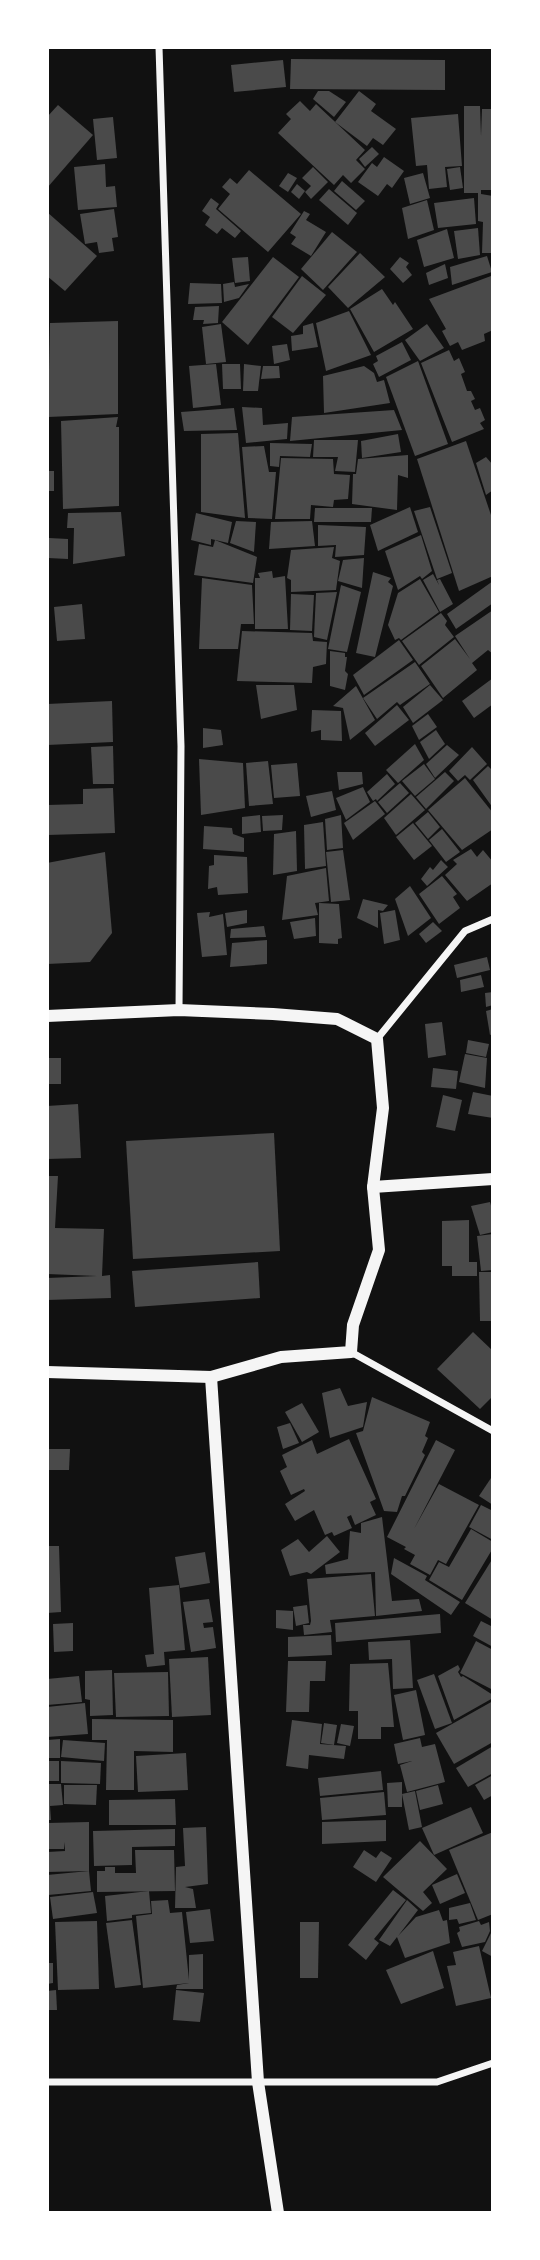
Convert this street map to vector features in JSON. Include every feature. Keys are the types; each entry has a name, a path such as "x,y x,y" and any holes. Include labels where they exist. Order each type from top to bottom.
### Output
{"street":[{"path":"159,47 181,746 179,1010"},
{"path":"351,1352 354,1325 379,1250 373,1187 383,1108 377,1039 465,930 493,919"},
{"path":"47,1016 179,1010 337,1019 377,1039"},
{"path":"373,1187 493,1179"},
{"path":"47,1372 211,1377 281,1357 351,1352 493,1431"},
{"path":"211,1377 258,2082 278,2213"},
{"path":"47,2082 437,2082 493,2063"}],"building":[{"path":"291,59 445,60 445,90 290,89"},
{"path":"283,60 286,87 234,92 231,65"},
{"path":"318,91 329,91 346,102 334,117 313,99"},
{"path":"359,91 376,104 371,111 396,129 383,145 373,138 367,146 335,122"},
{"path":"300,101 310,111 316,104 365,150 356,160 365,169 351,183 343,175 334,185 278,133 291,119 286,114"},
{"path":"58,105 93,135 47,188 47,117"},
{"path":"464,106 480,106 481,136 482,109 493,109 493,190 481,190 481,194 493,196 493,253 482,253 483,222 478,221 478,193 464,193"},
{"path":"458,114 462,166 445,167 447,187 429,189 427,165 416,166 411,118"},
{"path":"113,117 117,158 97,160 93,119"},
{"path":"372,147 379,154 365,167 359,159"},
{"path":"384,157 404,171 392,188 387,184 378,196 358,182 372,163 377,167"},
{"path":"105,164 106,187 115,186 117,207 78,210 74,167"},
{"path":"313,167 328,182 311,199 305,192 311,186 302,178"},
{"path":"460,167 463,188 450,190 447,169"},
{"path":"249,170 301,214 268,252 218,209 230,194 222,187 230,178 237,184"},
{"path":"288,173 297,178 288,192 279,186"},
{"path":"423,173 430,198 410,204 404,178"},
{"path":"342,181 365,201 356,210 334,191"},
{"path":"297,184 305,191 299,199 291,192"},
{"path":"329,189 357,213 348,225 319,200"},
{"path":"211,198 219,204 216,209 241,231 235,238 222,228 217,234 205,225 210,217 202,211"},
{"path":"474,198 476,224 438,228 434,203"},
{"path":"427,200 434,230 408,239 402,208"},
{"path":"114,209 118,237 112,238 114,251 99,253 97,242 85,244 80,214"},
{"path":"304,211 310,214 306,220 326,232 311,256 291,244 296,237 290,233"},
{"path":"47,212 97,256 65,291 47,276"},
{"path":"478,228 480,255 458,259 454,231"},
{"path":"447,229 454,258 424,267 417,240"},
{"path":"332,232 357,252 323,290 301,269"},
{"path":"360,253 385,277 348,308 328,287"},
{"path":"487,256 492,272 452,285 450,267"},
{"path":"248,257 250,281 235,283 232,258"},
{"path":"273,257 299,277 248,345 222,322"},
{"path":"400,257 409,263 406,267 412,275 403,283 390,269"},
{"path":"445,264 448,278 429,285 426,273"},
{"path":"302,276 326,295 293,333 272,317"},
{"path":"491,276 493,330 484,334 485,341 462,350 458,342 450,346 442,331 446,329 429,299"},
{"path":"234,282 235,287 249,284 239,298 224,302 223,284"},
{"path":"190,283 221,284 222,303 188,304"},
{"path":"382,289 393,305 395,302 413,329 374,352 350,309"},
{"path":"219,306 218,323 203,324 204,320 193,320 195,307"},
{"path":"349,311 371,355 326,371 316,323"},
{"path":"118,321 118,414 48,417 50,323"},
{"path":"313,323 318,347 292,351 291,336 303,334 303,326"},
{"path":"221,324 226,362 206,364 202,327"},
{"path":"427,324 444,348 420,361 405,340"},
{"path":"402,342 411,360 379,377 373,364 378,361 376,356"},
{"path":"287,344 290,360 274,364 272,346"},
{"path":"449,350 454,361 459,358 465,372 461,374 467,391 471,391 475,399 471,401 475,410 480,408 485,420 480,423 484,429 452,442 421,363"},
{"path":"418,361 448,444 415,456 386,377"},
{"path":"216,364 221,405 193,408 189,366"},
{"path":"222,364 240,364 241,389 223,389"},
{"path":"244,364 261,366 258,391 243,391"},
{"path":"263,366 279,366 280,378 261,379"},
{"path":"364,366 374,373 377,382 384,380 390,403 324,413 323,376"},
{"path":"242,407 262,408 263,425 288,423 287,439 246,443"},
{"path":"234,408 237,430 184,431 181,412"},
{"path":"394,410 402,430 290,441 292,417"},
{"path":"118,417 116,427 119,427 119,506 63,509 61,421"},
{"path":"238,433 245,518 201,512 201,434"},
{"path":"398,434 401,452 362,458 361,441"},
{"path":"314,440 358,440 355,472 335,471 338,457 313,457"},
{"path":"466,441 493,521 493,576 459,591 417,459"},
{"path":"270,443 312,444 310,457 280,456 279,467 270,466"},
{"path":"264,446 269,472 276,472 272,519 248,518 242,447"},
{"path":"408,455 408,478 398,475 397,510 352,504 353,474 356,474 358,459"},
{"path":"486,457 493,465 493,490 486,495 476,463"},
{"path":"281,458 333,459 334,474 350,475 348,499 334,500 333,507 311,505 310,519 275,519"},
{"path":"47,471 54,471 54,491 47,491"},
{"path":"410,507 418,532 378,551 370,525"},
{"path":"430,507 452,573 437,579 414,511"},
{"path":"315,508 372,508 371,522 314,522"},
{"path":"121,512 125,556 73,564 74,528 67,528 68,513"},
{"path":"196,513 232,522 228,543 211,539 211,545 191,540"},
{"path":"236,521 256,522 254,552 230,543"},
{"path":"312,521 315,546 269,549 271,522"},
{"path":"318,525 366,527 364,555 335,557 336,545 318,546"},
{"path":"421,535 432,571 422,579 420,576 398,590 385,551"},
{"path":"49,538 68,539 68,559 48,558"},
{"path":"215,540 257,557 253,583 194,575 199,544 213,547"},
{"path":"334,547 332,558 340,561 336,590 291,592 291,580 287,578 291,550"},
{"path":"364,558 362,588 338,581 343,560"},
{"path":"272,571 273,578 285,576 288,629 255,629 255,578 260,578 258,573"},
{"path":"373,572 391,578 388,582 393,586 375,657 356,653"},
{"path":"433,574 439,585 437,580 440,579 453,604 440,612 423,580"},
{"path":"202,578 252,585 254,624 241,624 238,649 199,649"},
{"path":"420,579 439,612 401,640 395,640 388,625 398,593"},
{"path":"493,581 493,603 456,629 447,614"},
{"path":"341,585 361,592 347,652 328,649"},
{"path":"337,592 327,640 314,637 316,593"},
{"path":"291,594 314,595 312,631 290,630"},
{"path":"82,604 85,639 57,641 54,607"},
{"path":"493,610 493,654 488,650 472,663 477,670 443,698 421,666 455,639 470,659 455,636"},
{"path":"441,613 447,621 445,625 454,637 419,665 402,641"},
{"path":"242,631 312,633 313,641 327,642 326,664 313,667 312,683 237,681"},
{"path":"399,640 413,660 364,695 353,675"},
{"path":"330,651 345,653 347,657 345,690 330,686"},
{"path":"415,662 430,684 400,705 397,702 377,719 363,698"},
{"path":"493,678 493,704 474,718 462,701"},
{"path":"256,685 294,685 297,710 261,719"},
{"path":"430,685 443,700 413,723 403,707"},
{"path":"356,686 375,720 350,740 343,708 333,706"},
{"path":"112,701 113,742 47,745 47,704"},
{"path":"397,705 409,720 375,746 365,733"},
{"path":"312,710 341,711 342,741 321,740 321,730 311,732"},
{"path":"428,714 437,727 419,740 412,726"},
{"path":"203,728 221,730 223,745 203,748"},
{"path":"436,730 445,744 429,759 420,742"},
{"path":"415,744 424,760 398,783 386,770"},
{"path":"447,745 459,755 435,778 426,764"},
{"path":"113,746 114,784 93,784 91,747"},
{"path":"472,747 487,764 470,780 465,775 458,781 449,771"},
{"path":"199,759 243,763 245,808 201,815"},
{"path":"268,761 273,804 249,806 246,763"},
{"path":"297,763 300,796 274,798 271,765"},
{"path":"424,764 435,779 415,796 402,781"},
{"path":"488,766 493,771 493,808 473,780"},
{"path":"337,772 362,772 363,784 339,790"},
{"path":"445,772 454,781 426,809 416,797"},
{"path":"387,774 395,784 377,801 373,801 367,792"},
{"path":"465,778 493,813 493,829 462,850 428,810"},
{"path":"400,783 409,793 387,813 378,802"},
{"path":"363,787 370,802 346,820 336,798"},
{"path":"113,788 115,833 47,835 47,805 83,804 83,789"},
{"path":"332,791 336,810 311,817 306,796"},
{"path":"411,794 425,810 396,835 384,818"},
{"path":"375,801 385,814 353,840 344,823"},
{"path":"428,812 440,827 428,839 415,823"},
{"path":"260,815 261,832 242,834 242,817"},
{"path":"283,815 282,830 263,831 262,816"},
{"path":"341,815 343,848 327,850 325,819"},
{"path":"323,822 326,866 305,869 304,825"},
{"path":"413,823 432,846 414,860 396,837"},
{"path":"204,826 232,828 233,834 244,838 244,852 203,849"},
{"path":"442,829 460,852 446,862 429,840"},
{"path":"296,831 297,871 273,875 274,834"},
{"path":"471,849 477,857 483,850 493,862 493,883 467,901 445,875 457,864 453,860"},
{"path":"343,850 350,900 331,902 326,852"},
{"path":"105,852 112,933 90,962 47,964 47,863"},
{"path":"214,855 247,857 248,893 218,895 217,887 208,889 209,866 214,865"},
{"path":"441,860 448,867 427,886 421,879 430,867 433,870"},
{"path":"326,868 329,901 315,903 318,915 282,920 287,876"},
{"path":"442,876 457,894 453,897 460,908 439,924 419,894"},
{"path":"410,886 431,918 408,936 395,899"},
{"path":"363,899 388,905 383,911 378,910 378,928 357,918"},
{"path":"319,903 339,904 342,938 338,939 338,944 319,943"},
{"path":"247,910 247,923 227,927 225,913"},
{"path":"395,910 400,940 384,944 380,913"},
{"path":"210,912 209,917 223,914 227,955 202,957 197,913"},
{"path":"315,918 316,936 294,939 290,922"},
{"path":"433,922 442,931 426,943 419,934"},
{"path":"264,926 266,937 230,938 231,929"},
{"path":"267,940 267,964 230,967 232,943"},
{"path":"487,957 490,970 457,978 454,965"},
{"path":"481,975 484,987 461,992 460,980"},
{"path":"493,992 493,1005 486,1007 485,993"},
{"path":"493,1009 493,1034 490,1035 486,1011"},
{"path":"442,1022 446,1055 428,1058 425,1024"},
{"path":"468,1040 489,1044 486,1057 466,1053"},
{"path":"465,1054 487,1058 485,1088 459,1082"},
{"path":"47,1058 61,1058 61,1084 47,1084"},
{"path":"433,1068 458,1071 456,1089 431,1087"},
{"path":"473,1092 493,1096 493,1118 468,1114"},
{"path":"443,1095 462,1100 455,1131 436,1127"},
{"path":"78,1104 81,1158 47,1159 47,1106"},
{"path":"274,1133 280,1251 133,1259 126,1141"},
{"path":"47,1176 58,1176 55,1228 104,1229 102,1276 110,1275 111,1298 47,1300 47,1278 97,1276 47,1274"},
{"path":"490,1202 493,1232 480,1235 471,1206"},
{"path":"469,1220 469,1262 477,1262 477,1276 452,1276 452,1266 442,1266 442,1221"},
{"path":"493,1234 493,1270 481,1271 477,1236"},
{"path":"258,1262 260,1298 135,1307 132,1271"},
{"path":"479,1272 493,1272 493,1321 480,1321"},
{"path":"473,1332 493,1351 493,1396 480,1409 437,1369"},
{"path":"340,1388 348,1406 367,1402 363,1427 330,1438 322,1393"},
{"path":"372,1397 430,1422 425,1436 428,1438 422,1452 425,1455 405,1496 402,1496 397,1512 384,1511 356,1433 363,1431"},
{"path":"302,1403 319,1432 302,1442 285,1412"},
{"path":"290,1423 299,1443 283,1449 277,1427"},
{"path":"349,1439 376,1499 370,1502 376,1515 355,1525 351,1515 347,1517 352,1528 334,1536 332,1532 325,1535 314,1510 295,1521 285,1504 305,1491 304,1489 291,1495 280,1471 287,1467 282,1455 312,1440 317,1454"},
{"path":"436,1440 455,1450 414,1529 439,1484 479,1505 446,1564 438,1560 430,1575 410,1564 415,1555 404,1549 406,1547 387,1537"},
{"path":"47,1449 70,1449 69,1470 47,1470"},
{"path":"493,1475 493,1505 479,1496"},
{"path":"481,1505 493,1511 493,1540 469,1527"},
{"path":"382,1517 392,1601 419,1599 422,1611 376,1616 375,1572 326,1574 325,1565 348,1559 350,1531 361,1533 361,1523"},
{"path":"471,1529 493,1542 493,1548 462,1600 429,1580 439,1562 449,1567"},
{"path":"327,1536 340,1552 311,1574 307,1572 290,1576 281,1550 298,1539 309,1552"},
{"path":"47,1546 59,1546 61,1612 47,1613"},
{"path":"205,1552 210,1583 180,1588 175,1557"},
{"path":"394,1558 427,1576 425,1580 460,1602 451,1615 391,1574"},
{"path":"493,1558 493,1620 465,1603"},
{"path":"371,1574 375,1616 330,1620 332,1632 304,1635 303,1625 310,1625 311,1621 307,1579"},
{"path":"179,1585 185,1650 164,1652 165,1665 147,1667 145,1655 154,1654 149,1588"},
{"path":"209,1599 213,1622 203,1623 204,1628 213,1627 216,1648 191,1652 183,1602"},
{"path":"307,1605 309,1623 296,1626 293,1607"},
{"path":"276,1610 293,1611 293,1630 276,1628"},
{"path":"440,1614 441,1633 336,1642 335,1623"},
{"path":"481,1621 493,1627 493,1647 473,1636"},
{"path":"73,1623 73,1651 54,1652 53,1624"},
{"path":"331,1635 332,1655 288,1657 288,1637"},
{"path":"410,1640 413,1688 393,1689 392,1659 369,1660 368,1642"},
{"path":"476,1641 493,1650 493,1690 460,1673"},
{"path":"208,1657 211,1715 172,1717 169,1659"},
{"path":"288,1661 326,1661 325,1681 310,1681 309,1712 286,1712"},
{"path":"388,1663 394,1727 381,1727 381,1739 358,1739 358,1711 349,1711 350,1664"},
{"path":"458,1665 461,1677 493,1695 493,1698 454,1720 438,1676"},
{"path":"112,1670 113,1715 90,1716 90,1700 85,1699 85,1671"},
{"path":"168,1672 169,1716 116,1717 114,1673"},
{"path":"434,1674 452,1723 435,1729 417,1680"},
{"path":"79,1676 82,1702 47,1705 47,1679"},
{"path":"416,1690 425,1735 403,1740 394,1695"},
{"path":"493,1701 493,1742 454,1764 436,1733"},
{"path":"85,1703 88,1734 47,1737 47,1707"},
{"path":"92,1719 173,1720 173,1752 134,1751 134,1790 106,1790 107,1740 92,1740"},
{"path":"292,1720 322,1724 320,1744 346,1746 344,1759 309,1755 308,1769 286,1766"},
{"path":"324,1723 337,1725 334,1745 321,1743"},
{"path":"341,1724 354,1726 350,1746 337,1743"},
{"path":"420,1738 422,1747 435,1744 445,1782 407,1792 400,1765 412,1761 398,1764 394,1744"},
{"path":"60,1739 60,1758 47,1758 47,1740"},
{"path":"63,1740 105,1743 104,1761 61,1757"},
{"path":"493,1746 493,1773 468,1787 456,1768"},
{"path":"186,1753 188,1790 138,1792 136,1756"},
{"path":"47,1761 59,1761 59,1781 47,1781"},
{"path":"61,1761 101,1763 100,1784 61,1783"},
{"path":"381,1771 383,1790 320,1796 318,1778"},
{"path":"493,1775 493,1795 484,1800 475,1785"},
{"path":"402,1782 402,1807 388,1807 387,1783"},
{"path":"47,1784 61,1784 63,1805 50,1806 51,1820 47,1820"},
{"path":"64,1785 97,1785 96,1805 64,1804"},
{"path":"438,1785 443,1804 420,1810 416,1791"},
{"path":"415,1791 422,1827 409,1830 402,1794"},
{"path":"384,1792 386,1815 322,1820 320,1798"},
{"path":"175,1799 176,1825 109,1825 109,1800"},
{"path":"471,1807 483,1833 434,1855 422,1828"},
{"path":"386,1820 386,1841 322,1844 322,1822"},
{"path":"89,1822 89,1871 47,1872 47,1852 65,1851 65,1842 64,1849 47,1849 47,1823"},
{"path":"206,1827 208,1884 185,1887 193,1889 196,1908 175,1908 176,1867 185,1866 183,1828"},
{"path":"175,1829 175,1846 132,1847 132,1865 94,1866 93,1831"},
{"path":"493,1832 493,1914 478,1920 449,1850"},
{"path":"420,1841 447,1869 423,1892 432,1903 423,1911 383,1877"},
{"path":"135,1850 174,1850 175,1891 97,1892 97,1871 105,1871 105,1867 115,1867 115,1873 136,1873"},
{"path":"364,1850 376,1858 381,1851 392,1858 376,1882 353,1867"},
{"path":"89,1871 91,1891 48,1895 47,1875"},
{"path":"457,1874 465,1893 440,1904 432,1885"},
{"path":"393,1890 406,1900 374,1939 379,1943 366,1960 348,1945"},
{"path":"149,1891 151,1913 107,1921 105,1896"},
{"path":"93,1892 97,1913 53,1919 50,1897"},
{"path":"168,1900 170,1913 182,1912 189,1980 189,1955 203,1954 203,1989 176,1989 177,1985 189,1983 143,1988 136,1916 152,1914 151,1901"},
{"path":"407,1900 418,1910 398,1936 416,1917 439,1910 443,1921 447,1920 450,1943 405,1958 397,1937 390,1946 379,1940"},
{"path":"470,1903 476,1920 459,1924 457,1919 449,1920 449,1908"},
{"path":"210,1909 214,1941 190,1943 186,1912"},
{"path":"132,1920 141,1985 115,1988 106,1923"},
{"path":"97,1921 99,1989 58,1990 55,1922"},
{"path":"479,1921 481,1925 489,1922 490,1931 485,1942 462,1947 457,1933 460,1931 459,1927"},
{"path":"300,1922 319,1922 318,1978 300,1978"},
{"path":"493,1929 493,1957 482,1951"},
{"path":"479,1946 491,1998 456,2006 447,1966 456,1965 453,1952"},
{"path":"433,1951 444,1988 401,2004 386,1970"},
{"path":"47,1963 53,1963 53,1983 47,1984"},
{"path":"56,1990 57,2010 47,2010 47,1991"},
{"path":"176,1990 204,1993 200,2022 173,2020"}]}
